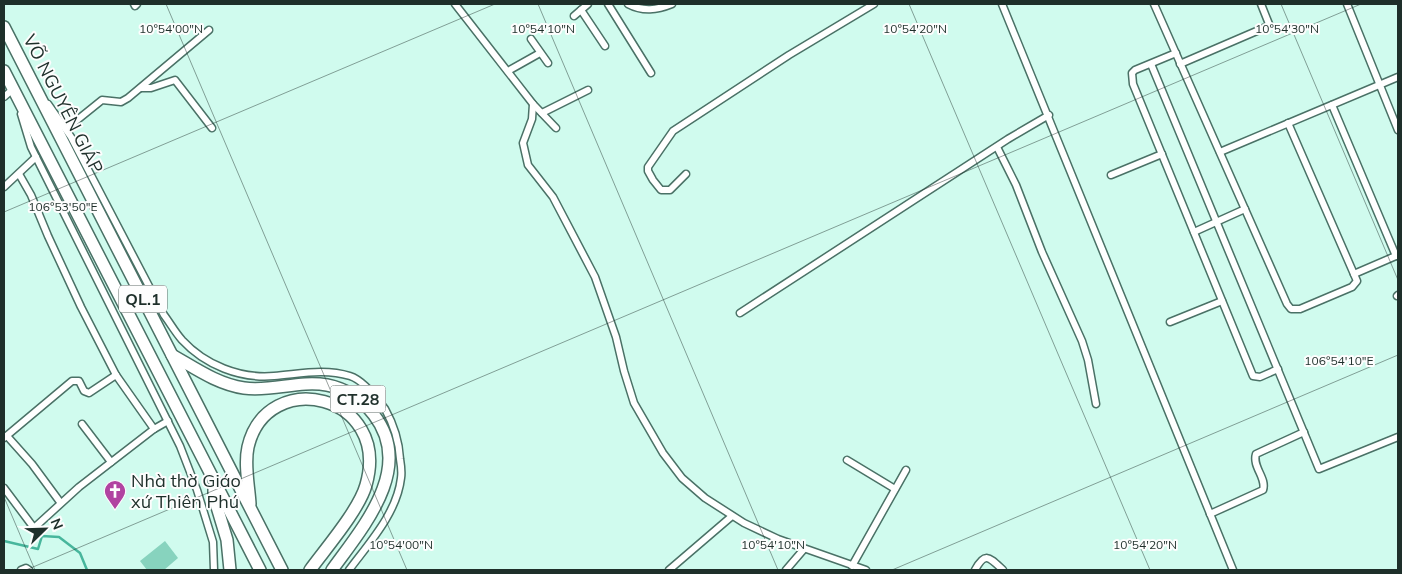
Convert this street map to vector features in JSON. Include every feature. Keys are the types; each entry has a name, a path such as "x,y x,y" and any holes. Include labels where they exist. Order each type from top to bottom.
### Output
{"highway":[{"name":"VÕ NGUYÊN GIÁP","path":"4,27 282,570"},
{"name":"QL.1","path":"4,71 260,570"},
{"name":"CT.28","path":"172,355 220,382 245,388 267,389 306,384 327,385 346,391 365,403 380,423 389,448 388,474 380,497 367,521 332,570"},
{"name":"CT.28","path":"251,510 247,468 248,447 256,428 269,413 286,403 306,399 326,401 344,410 359,425 368,443 370,463 365,487 353,510 310,570"},
{"path":"214,481 214,497 227,540 230,570"}],"street":[{"path":"455,4 533,104 556,128"},
{"path":"574,16 588,4"},
{"path":"608,4 651,73"},
{"path":"628,4 647,10 659,10 672,4"},
{"path":"686,174 670,190 665,191 653,180 648,171 649,164 673,131 789,55 874,4"},
{"path":"1002,4 1049,115 1233,570"},
{"path":"1154,4 1287,304 1291,309 1300,308 1352,287 1356,281 1288,123"},
{"path":"1180,64 1266,27 1269,24 1261,4"},
{"path":"1347,4 1398,130"},
{"path":"581,10 605,46"},
{"path":"66,129 102,100 121,102 141,88 209,30"},
{"path":"531,39 548,63"},
{"path":"508,71 540,53"},
{"path":"1176,53 1135,70 1131,78 1253,376 1260,377 1278,369"},
{"path":"1151,64 1319,469 1398,437"},
{"path":"26,72 66,129 164,315 183,340 205,359 224,369 248,375 273,376 302,372 332,371 353,377 376,396 393,422 400,448 401,478 393,505 378,532 349,570"},
{"path":"1220,152 1398,77"},
{"path":"141,88 151,88 175,80 212,128"},
{"path":"542,113 588,90"},
{"path":"4,97 14,91 31,147 180,446 198,490 213,542 214,570"},
{"path":"533,104 532,119 523,143 528,165 553,197 595,277 616,336 634,403 663,453 682,478 705,498 732,516 778,539 844,564 866,570"},
{"path":"1332,105 1397,256 1354,274"},
{"path":"740,313 1049,115"},
{"path":"997,147 1016,185 1042,252 1082,341 1088,360 1096,404"},
{"path":"1111,175 1162,154"},
{"path":"4,187 36,157"},
{"path":"19,174 31,194 81,307 116,375 154,429"},
{"path":"1194,232 1245,209"},
{"path":"1170,322 1222,301"},
{"path":"60,502 32,464 5,437 72,380 78,381 84,391 89,393 116,375"},
{"path":"4,488 34,528 60,502 154,429 168,421"},
{"path":"82,424 111,462"},
{"path":"1210,514 1264,490 1255,461 1256,454 1304,432"},
{"path":"847,460 895,489"},
{"path":"852,566 906,470"},
{"path":"669,570 732,516"},
{"path":"786,570 804,548"},
{"path":"974,570 981,559 988,558 1003,570"},
{"path":"839,570 844,564"},
{"path":"21,570 26,568 29,570"}],"green space":[{"path":"165,541 178,558 164,570 147,570 140,561"}],"waterway":[{"path":"4,541 38,549 42,536 59,537 80,553 87,570"}],"place":[{"name":"Nhà thờ Giáo xứ Thiên Phú","path":"115,510"}]}
